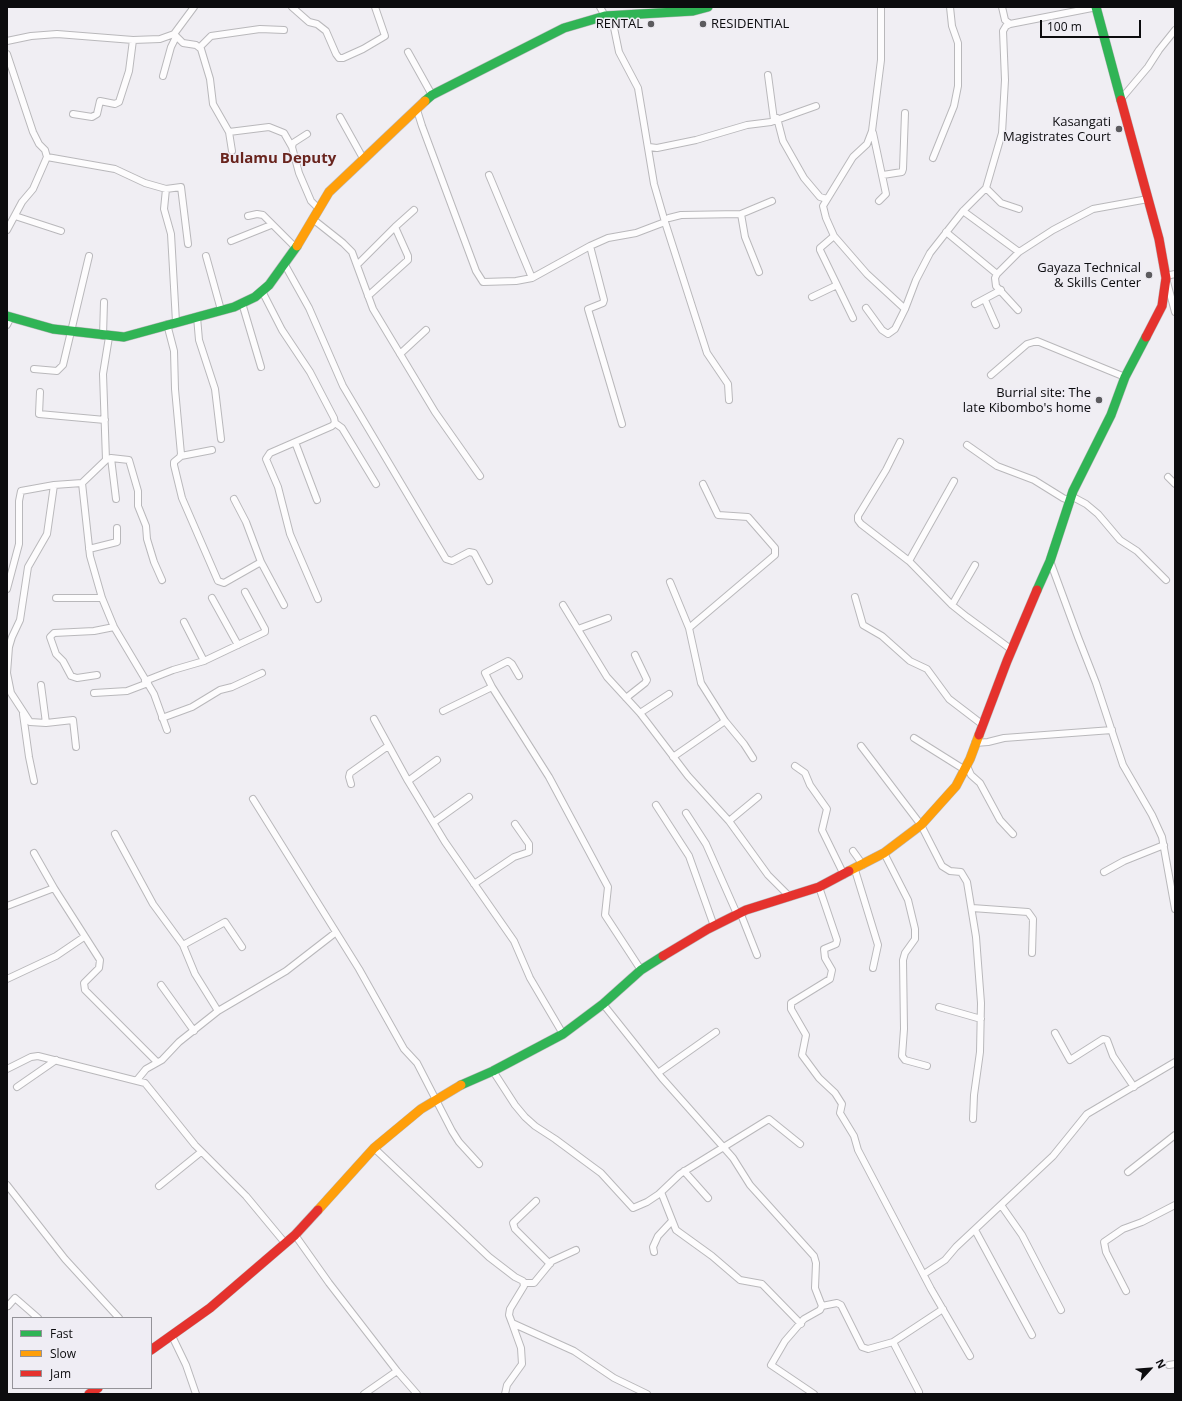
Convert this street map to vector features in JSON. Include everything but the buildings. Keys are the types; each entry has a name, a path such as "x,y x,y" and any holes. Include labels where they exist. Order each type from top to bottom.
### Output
{"street":[{"path":"163,76 175,36 194,7"},
{"path":"292,7 308,22 317,24 326,30 339,58 343,58 363,49 385,36 375,7"},
{"path":"600,7 605,16 613,23 619,52 638,88 654,184 667,220 706,353 728,384 729,400"},
{"path":"8,320 71,332 124,337 242,303 262,291 285,265 295,247 314,220 318,208 329,192 432,95 564,28 605,16 660,10 693,11 708,7"},
{"path":"882,7 881,60 872,131 867,144 853,157 824,206 826,218 834,236 867,274 905,309"},
{"path":"934,158 954,106 958,86 958,43 952,26 950,7"},
{"path":"1002,7 1005,20 1010,24"},
{"path":"866,308 882,330 888,334 895,329 905,309 916,280 930,253 963,211 986,188 1002,133 1005,80 1003,31 1010,24 1096,7 1169,276 1175,312"},
{"path":"200,47 211,36 260,29 284,30"},
{"path":"1120,99 1148,67 1175,30"},
{"path":"7,41 31,36 68,34 133,40 160,39 175,36"},
{"path":"175,36 183,43 200,47"},
{"path":"72,114 92,117 97,114 100,101 115,104 119,102 129,71 133,40"},
{"path":"200,47 210,79 213,104 229,132 232,151"},
{"path":"408,52 432,95"},
{"path":"7,54 33,132 39,144 45,150 47,158 33,189 22,202 7,230"},
{"path":"768,75 776,119 783,141 804,178 820,197 827,199"},
{"path":"649,147 657,148 696,140 725,130 771,122 816,106"},
{"path":"417,110 479,278 483,282 516,281 532,278 590,246 616,236 636,234 681,214 742,214 772,201"},
{"path":"883,176 902,172 905,113"},
{"path":"340,117 364,160"},
{"path":"229,132 269,127 284,133 292,147 298,173 312,201 318,208"},
{"path":"872,131 886,194 878,202"},
{"path":"292,147 293,143 307,134"},
{"path":"47,158 115,169 145,183 166,189 179,186 181,188 188,244"},
{"path":"489,175 532,278"},
{"path":"986,188 1001,203 1019,209"},
{"path":"166,189 164,209 171,234 171,323 181,456"},
{"path":"1018,310 995,282 997,274 1019,252 1053,230 1092,209 1148,199"},
{"path":"357,265 414,210"},
{"path":"963,211 1019,252"},
{"path":"248,216 260,214 295,247"},
{"path":"742,214 745,237 758,272"},
{"path":"15,216 61,231"},
{"path":"314,220 347,246 355,257 373,309 435,412 480,476"},
{"path":"231,241 271,225"},
{"path":"368,296 408,260 408,256 395,227"},
{"path":"946,232 997,274"},
{"path":"834,236 820,248 820,250 853,318"},
{"path":"590,246 604,303 588,309 622,424"},
{"path":"34,369 56,371 61,368 66,357 89,256"},
{"path":"206,256 221,310"},
{"path":"285,265 309,308 343,386 446,559 452,561 469,552 474,552 489,581"},
{"path":"152,1349 210,1308 295,1235 374,1148 421,1109 436,1099 563,1034 603,1004 641,970 714,926 738,913 819,887 855,870 884,853 921,825 951,793 966,768 1012,650 1050,561 1073,497 1073,492 1111,415 1125,377 1162,306 1169,276"},
{"path":"812,297 837,285"},
{"path":"975,304 985,300 1001,290"},
{"path":"262,291 282,330 310,372 334,418 335,423 342,428 376,484"},
{"path":"985,300 996,325"},
{"path":"104,302 106,336 103,374 105,420 109,459 116,499"},
{"path":"242,303 261,367"},
{"path":"197,317 199,340 215,389 221,439"},
{"path":"400,354 426,330"},
{"path":"991,375 1027,344 1037,342 1125,377"},
{"path":"40,392 39,414 105,420"},
{"path":"318,599 290,534 278,487 266,458 268,455 332,426 335,423"},
{"path":"295,442 317,500"},
{"path":"900,442 886,470 858,516 861,524 909,561 952,605 1012,650"},
{"path":"967,445 997,466 1034,480 1062,498 1068,500 1073,497"},
{"path":"212,450 181,456 174,462 179,486 218,581 224,583 261,562"},
{"path":"7,589 18,552 20,525 19,501 21,491 54,485 82,483 109,459 113,460 127,458 130,462 138,491 138,506 146,526 147,539 154,562 162,580"},
{"path":"1168,477 1175,484"},
{"path":"909,561 954,481"},
{"path":"82,483 89,549 102,598 114,627 154,694 167,730"},
{"path":"689,628 776,555 775,548 748,517 718,515 703,484"},
{"path":"34,781 29,757 23,714 24,711 10,689 7,673 9,647 20,620 28,567 35,552 47,534 54,485"},
{"path":"1073,497 1098,514 1120,540 1137,551 1166,580"},
{"path":"234,499 246,522 261,562 284,605"},
{"path":"89,549 117,542 117,528"},
{"path":"1050,561 1096,683 1123,765 1157,825 1164,845 1175,910"},
{"path":"952,605 975,565"},
{"path":"670,582 689,628 700,683 724,721 744,744 753,758"},
{"path":"94,693 127,691 173,670 204,661 265,632 265,629 245,592"},
{"path":"855,597 863,626 882,636 910,661 927,668 949,699 983,725"},
{"path":"56,598 102,598"},
{"path":"212,598 238,645"},
{"path":"564,605 607,677 640,713 696,786 729,821 768,875 790,897"},
{"path":"578,629 608,618"},
{"path":"184,622 204,661"},
{"path":"97,676 77,678 71,676 63,661 56,654 50,637 54,633 94,631 114,627"},
{"path":"626,698 646,683 647,680 636,655"},
{"path":"519,676 512,664 508,661 485,673 492,687 549,777 608,887 605,915 641,970"},
{"path":"162,718 192,707 220,690 232,688 262,673"},
{"path":"41,685 46,722"},
{"path":"443,712 492,687"},
{"path":"640,713 669,694"},
{"path":"23,714 30,722 73,720 76,747"},
{"path":"374,719 408,782 445,842 514,941 530,978 563,1034"},
{"path":"673,757 724,721"},
{"path":"975,743 988,742 1004,738 1112,730"},
{"path":"914,738 966,768 980,783 1000,820 1013,834"},
{"path":"351,784 349,777 350,773 388,746"},
{"path":"861,746 921,825 942,866 950,870 959,871 964,875 969,887 976,937 981,1018 973,1119"},
{"path":"408,782 437,760"},
{"path":"795,766 805,773 810,785 827,809 822,830 844,875"},
{"path":"434,822 469,797"},
{"path":"729,821 758,797"},
{"path":"253,799 335,933 359,969 404,1049 418,1063 459,1142 479,1164"},
{"path":"656,805 689,856 714,926"},
{"path":"686,813 706,844 758,955"},
{"path":"474,884 514,857 529,852 529,844 514,824"},
{"path":"115,834 154,904 183,945 194,974 218,1011"},
{"path":"1104,872 1164,845"},
{"path":"853,851 863,865"},
{"path":"34,853 84,937 99,957 99,968 84,983 85,990 157,1062"},
{"path":"884,853 908,900 915,929 915,939 905,953 904,960 904,1028 902,1056 905,1060 927,1066"},
{"path":"855,870 878,945 874,968"},
{"path":"819,887 837,940 836,944 824,949 825,958 832,970 830,979 790,1003 790,1008 806,1035 802,1055 819,1078 835,1093 842,1104 840,1113 854,1136 858,1150 943,1309 970,1356"},
{"path":"7,906 54,888"},
{"path":"972,908 1028,912 1033,919 1032,953"},
{"path":"183,945 225,922 242,947"},
{"path":"138,1080 146,1069 162,1060 218,1011 286,971 335,933"},
{"path":"7,979 56,956 84,937"},
{"path":"161,985 194,1031"},
{"path":"603,1004 658,1072 733,1158 750,1185 814,1256 816,1263 815,1288 822,1306"},
{"path":"939,1007 981,1018"},
{"path":"658,1072 716,1032"},
{"path":"1055,1033 1070,1060 1103,1039 1107,1040 1113,1056 1134,1087"},
{"path":"7,1069 31,1057 38,1056 145,1083 150,1087 201,1152 246,1196 285,1243"},
{"path":"17,1087 56,1060"},
{"path":"924,1274 945,1260 956,1247 976,1230 1053,1156 1087,1114 1134,1087 1157,1071 1175,1062"},
{"path":"493,1071 515,1105 525,1117 601,1174 630,1206 635,1208 661,1192 684,1171 724,1148 769,1119 800,1144"},
{"path":"1128,1172 1175,1135"},
{"path":"374,1148 489,1256 524,1283 534,1283 557,1258 576,1250"},
{"path":"159,1186 201,1152"},
{"path":"684,1171 708,1198"},
{"path":"7,1185 65,1259 118,1317"},
{"path":"661,1192 671,1222 676,1230 712,1256 740,1280 762,1284 801,1324"},
{"path":"536,1201 512,1223 515,1229 550,1264"},
{"path":"1001,1205 1022,1235 1061,1310"},
{"path":"1126,1291 1106,1252 1104,1242 1123,1229 1142,1222 1175,1205"},
{"path":"654,1252 652,1247 658,1236 671,1222"},
{"path":"976,1230 1032,1336"},
{"path":"295,1235 328,1283 396,1372 417,1394"},
{"path":"505,1394 507,1385 522,1364 521,1348 509,1315 510,1309 524,1283"},
{"path":"8,1306 15,1298 37,1317"},
{"path":"814,1394 771,1365 785,1341 801,1324 820,1310 822,1306 837,1303 841,1305 864,1348 874,1348 893,1342 943,1309"},
{"path":"512,1323 574,1351 614,1378 647,1394"},
{"path":"172,1336 186,1366 196,1394"},
{"path":"893,1342 919,1392"},
{"path":"364,1394 396,1372"}],"traffic: fast":[{"path":"425,101 432,95 564,28 605,16 693,11 708,7"},
{"path":"1096,7 1121,100"},
{"path":"7,316 53,329 124,337 234,307 255,297 269,285 297,246"},
{"path":"1037,590 1050,561 1073,491 1111,415 1125,377 1146,337"},
{"path":"461,1085 493,1071 563,1034 603,1004 641,970 663,956"}],"traffic: slow":[{"path":"297,246 329,192 425,101"},
{"path":"849,871 884,853 921,825 956,786 970,759 979,735"},
{"path":"318,1210 374,1148 421,1109 461,1085"}],"traffic: jam":[{"path":"1121,100 1159,239 1166,278 1162,306 1146,337"},
{"path":"979,735 1007,661 1037,590"},
{"path":"663,956 708,929 746,910 819,887 849,871"},
{"path":"152,1349 210,1308 295,1235 318,1210"},
{"path":"89,1394 96,1389"}],"place":[{"name":"RENTAL","path":"651,24"},
{"name":"RESIDENTIAL","path":"703,24"},
{"name":"Kasangati Magistrates Court","path":"1119,129"},
{"name":"Gayaza Technical & Skills Center","path":"1149,275"},
{"name":"Burrial site: The late Kibombo's home","path":"1099,400"}],"district":[{"name":"Bulamu Deputy","path":"278,159"}]}
